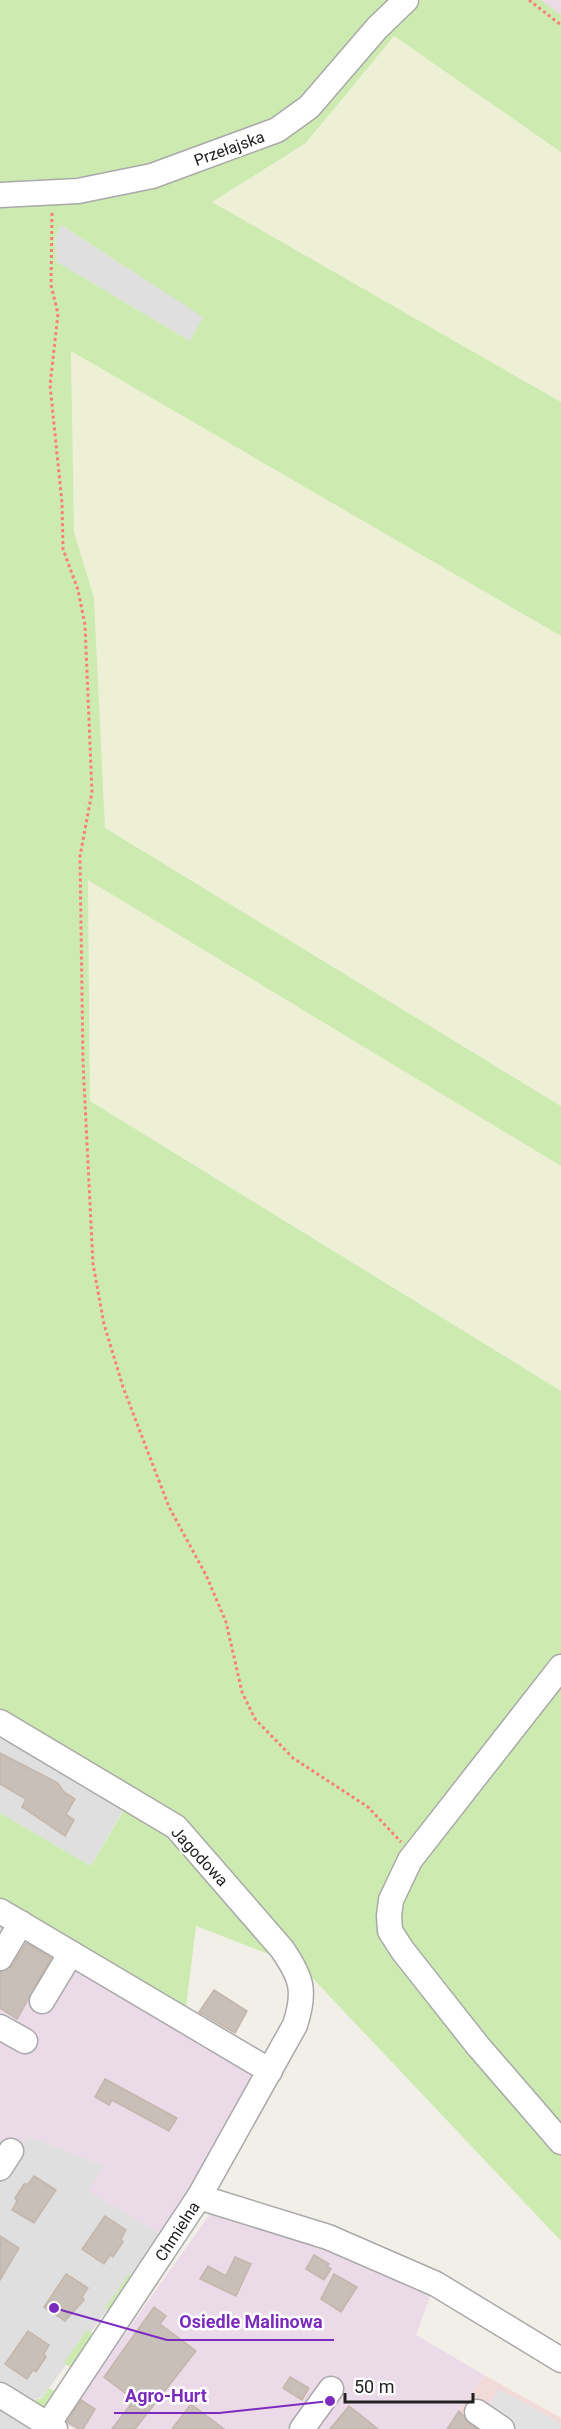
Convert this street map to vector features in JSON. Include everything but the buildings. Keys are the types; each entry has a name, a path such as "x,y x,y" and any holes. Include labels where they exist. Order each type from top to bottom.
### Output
{"street":[{"name":"Przełajska","path":"0,195 78,191 152,176 277,130 309,107 378,28 406,0"},
{"path":"561,1667 410,1860 391,1900 390,1931 478,2046 561,2142"},
{"name":"Jagodowa","path":"0,1722 176,1827 296,1969 301,1984 302,2003 295,2025"},
{"path":"0,1911 270,2071"},
{"path":"0,1958 21,1923"},
{"path":"42,2001 71,1953"},
{"name":"Chmielna","path":"49,2427 199,2198 295,2025"},
{"path":"0,2027 25,2041"},
{"path":"199,2198 328,2237 436,2284 561,2360"},
{"path":"302,2429 331,2389"},
{"path":"0,2395 49,2427"},
{"path":"477,2412 502,2429"}],"path":[{"path":"529,0 561,25"},
{"path":"50,193 53,216 51,285 58,314 50,386 62,503 63,549 78,590 85,624 92,792 80,856 83,1062 93,1264 104,1324 123,1387 169,1507 206,1575 226,1622 242,1692 255,1719 293,1758 368,1807 402,1843 410,1860"}],"shaded area":[{"path":"541,0 561,0 561,15"},
{"path":"61,225 204,317 190,341 57,262 55,238"},
{"path":"0,1732 126,1805 91,1866 0,1813"},
{"path":"0,1920 237,2055 257,2080 163,2235 88,2191 104,2166 28,2136 19,2150 0,2138"},
{"path":"28,2136 105,2166 89,2191 163,2235 42,2397 32,2400 0,2381 0,2138 19,2149"},
{"path":"210,2214 339,2252 432,2291 416,2335 484,2375 446,2429 74,2429 62,2422"},
{"path":"484,2375 561,2418 561,2429 446,2429"},
{"path":"499,2389 561,2423 561,2429 509,2429 483,2412"},
{"path":"0,2407 38,2429 0,2429"}],"green space":[{"path":"0,0 541,0 561,15 561,152 394,36 306,143 212,202 561,402 561,636 71,351 74,532 94,598 105,828 561,1106 561,1166 88,880 90,1101 561,1391 561,2241 302,1967 196,1926 186,2008 0,1897 0,1813 91,1866 126,1806 0,1732 0,206 37,204 37,179 0,184","holes":["61,225 203,317 190,341 57,262 55,238"]},
{"path":"394,36 561,152 561,402 212,202 307,143"},
{"path":"71,350 561,636 561,1106 105,828 94,598 74,532"},
{"path":"88,879 561,1166 561,1391 90,1101"},
{"path":"129,2274 134,2278 111,2312 105,2308"},
{"path":"87,2330 95,2335 71,2368 64,2363"},
{"path":"49,2388 56,2392 49,2411 31,2401 42,2398"}],"place":[{"name":"Osiedle Malinowa","path":"54,2308"},
{"name":"Agro-Hurt","path":"330,2401"}]}
